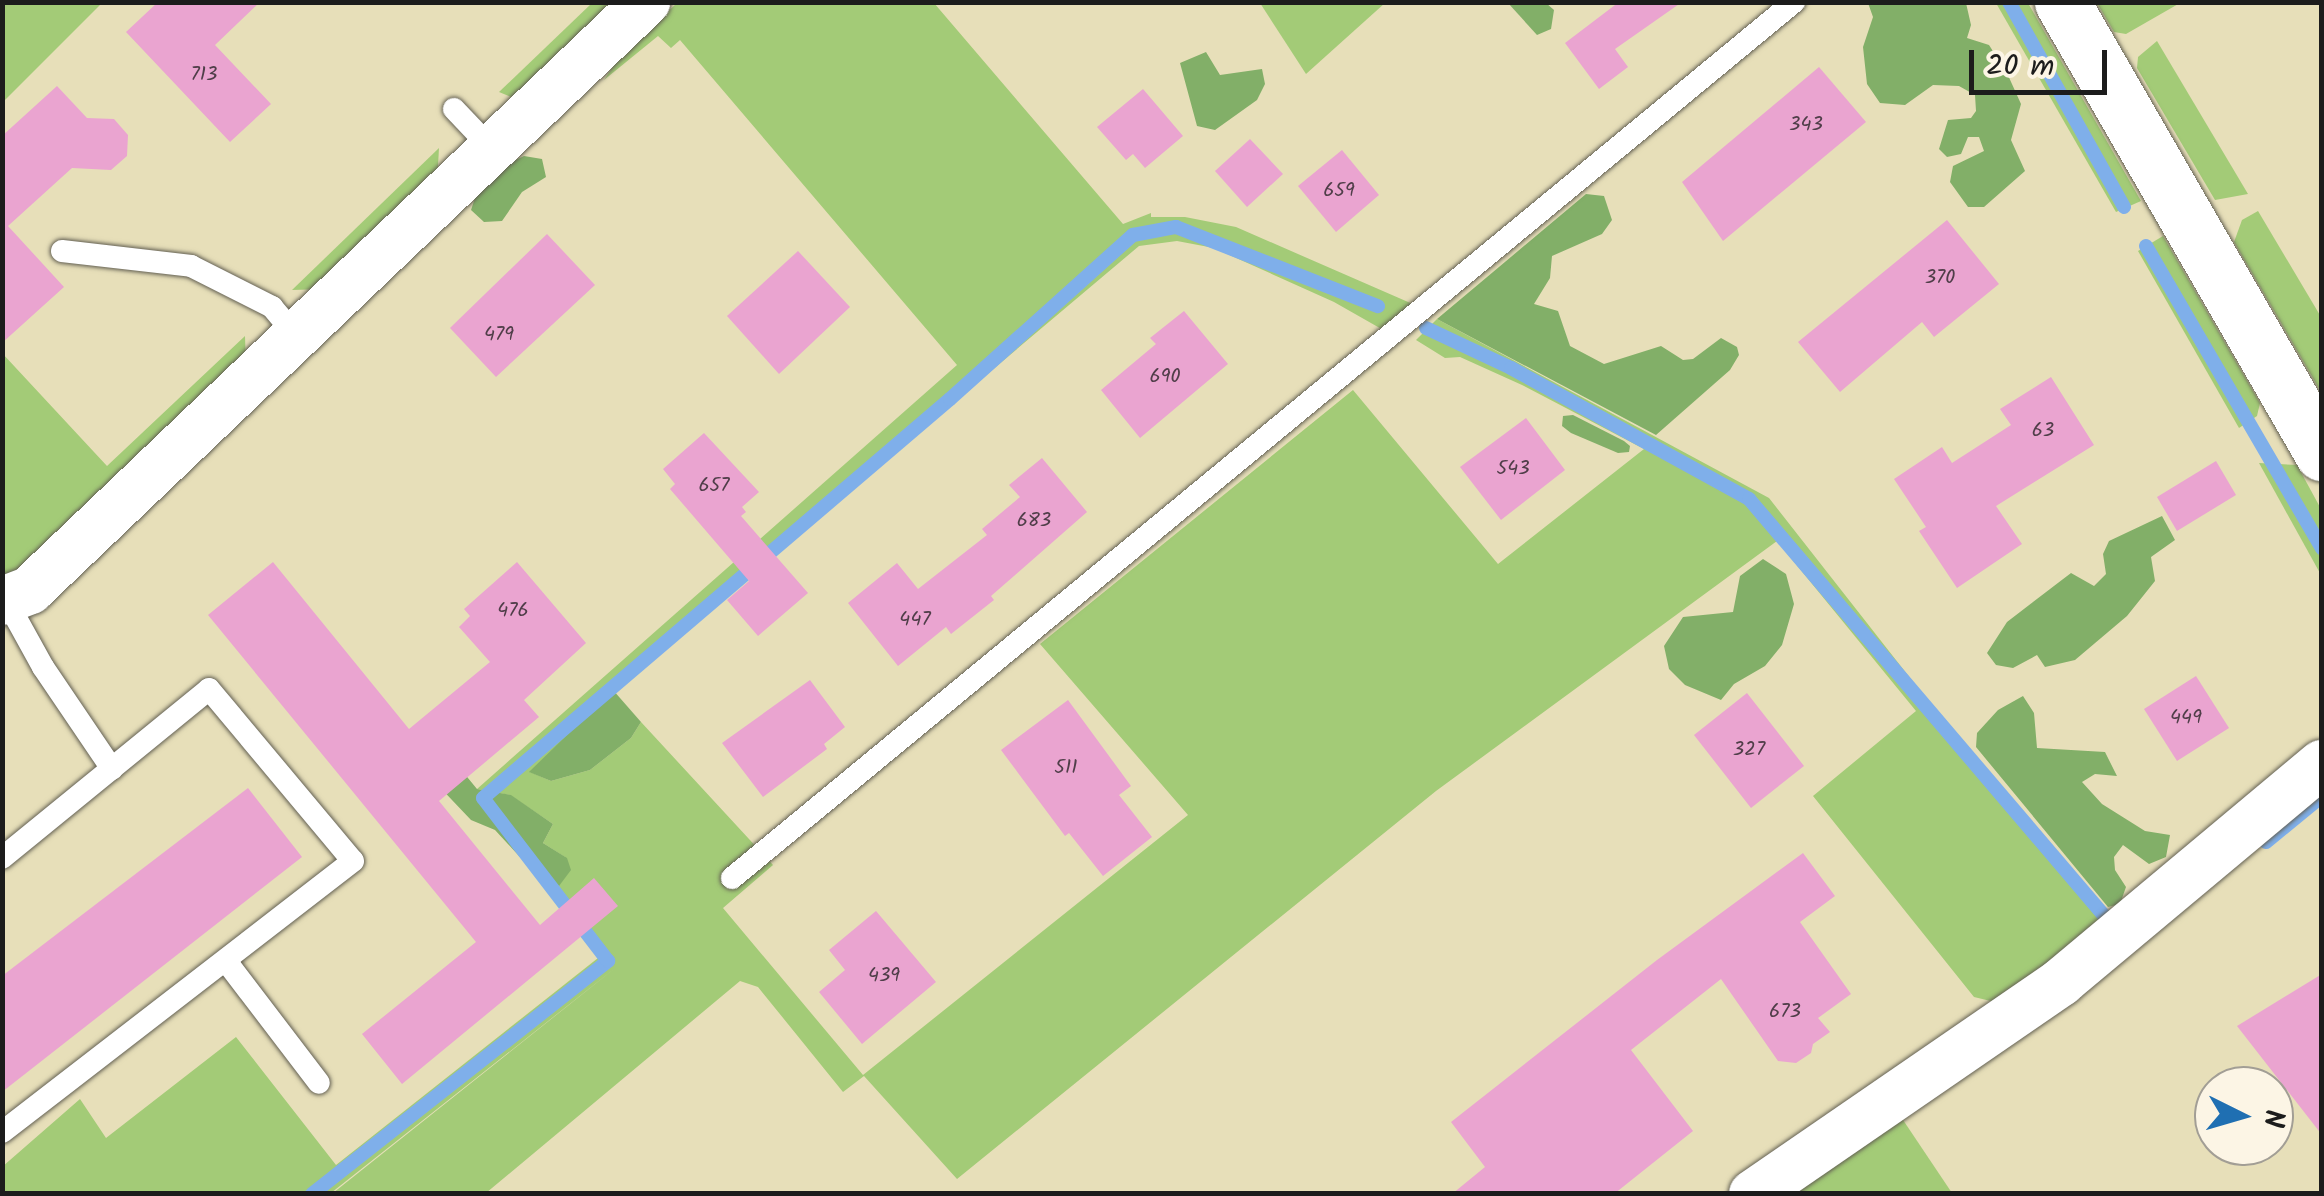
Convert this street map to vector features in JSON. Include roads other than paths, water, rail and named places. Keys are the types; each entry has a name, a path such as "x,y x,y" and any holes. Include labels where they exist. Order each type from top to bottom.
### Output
{"main road":[{"path":"2062,2 2322,453"}],"street":[{"path":"4,600 30,590 646,2"},
{"path":"1753,1194 2061,982 2322,764"}],"lane":[{"path":"732,878 1794,2"},
{"path":"454,110 492,149"},
{"path":"62,251 191,266 272,308 296,336"},
{"path":"4,600 43,667 112,768"},
{"path":"2,858 210,689 353,860 2,1132"},
{"path":"226,961 320,1083"}],"waterway":[{"path":"2009,2 2124,207"},
{"path":"312,1194 608,961 483,798 950,399 1133,235 1176,227 1378,306"},
{"path":"2146,246 2322,548"},
{"path":"1426,328 1511,368 1749,499 2107,919"},
{"path":"2266,842 2322,796"}]}
